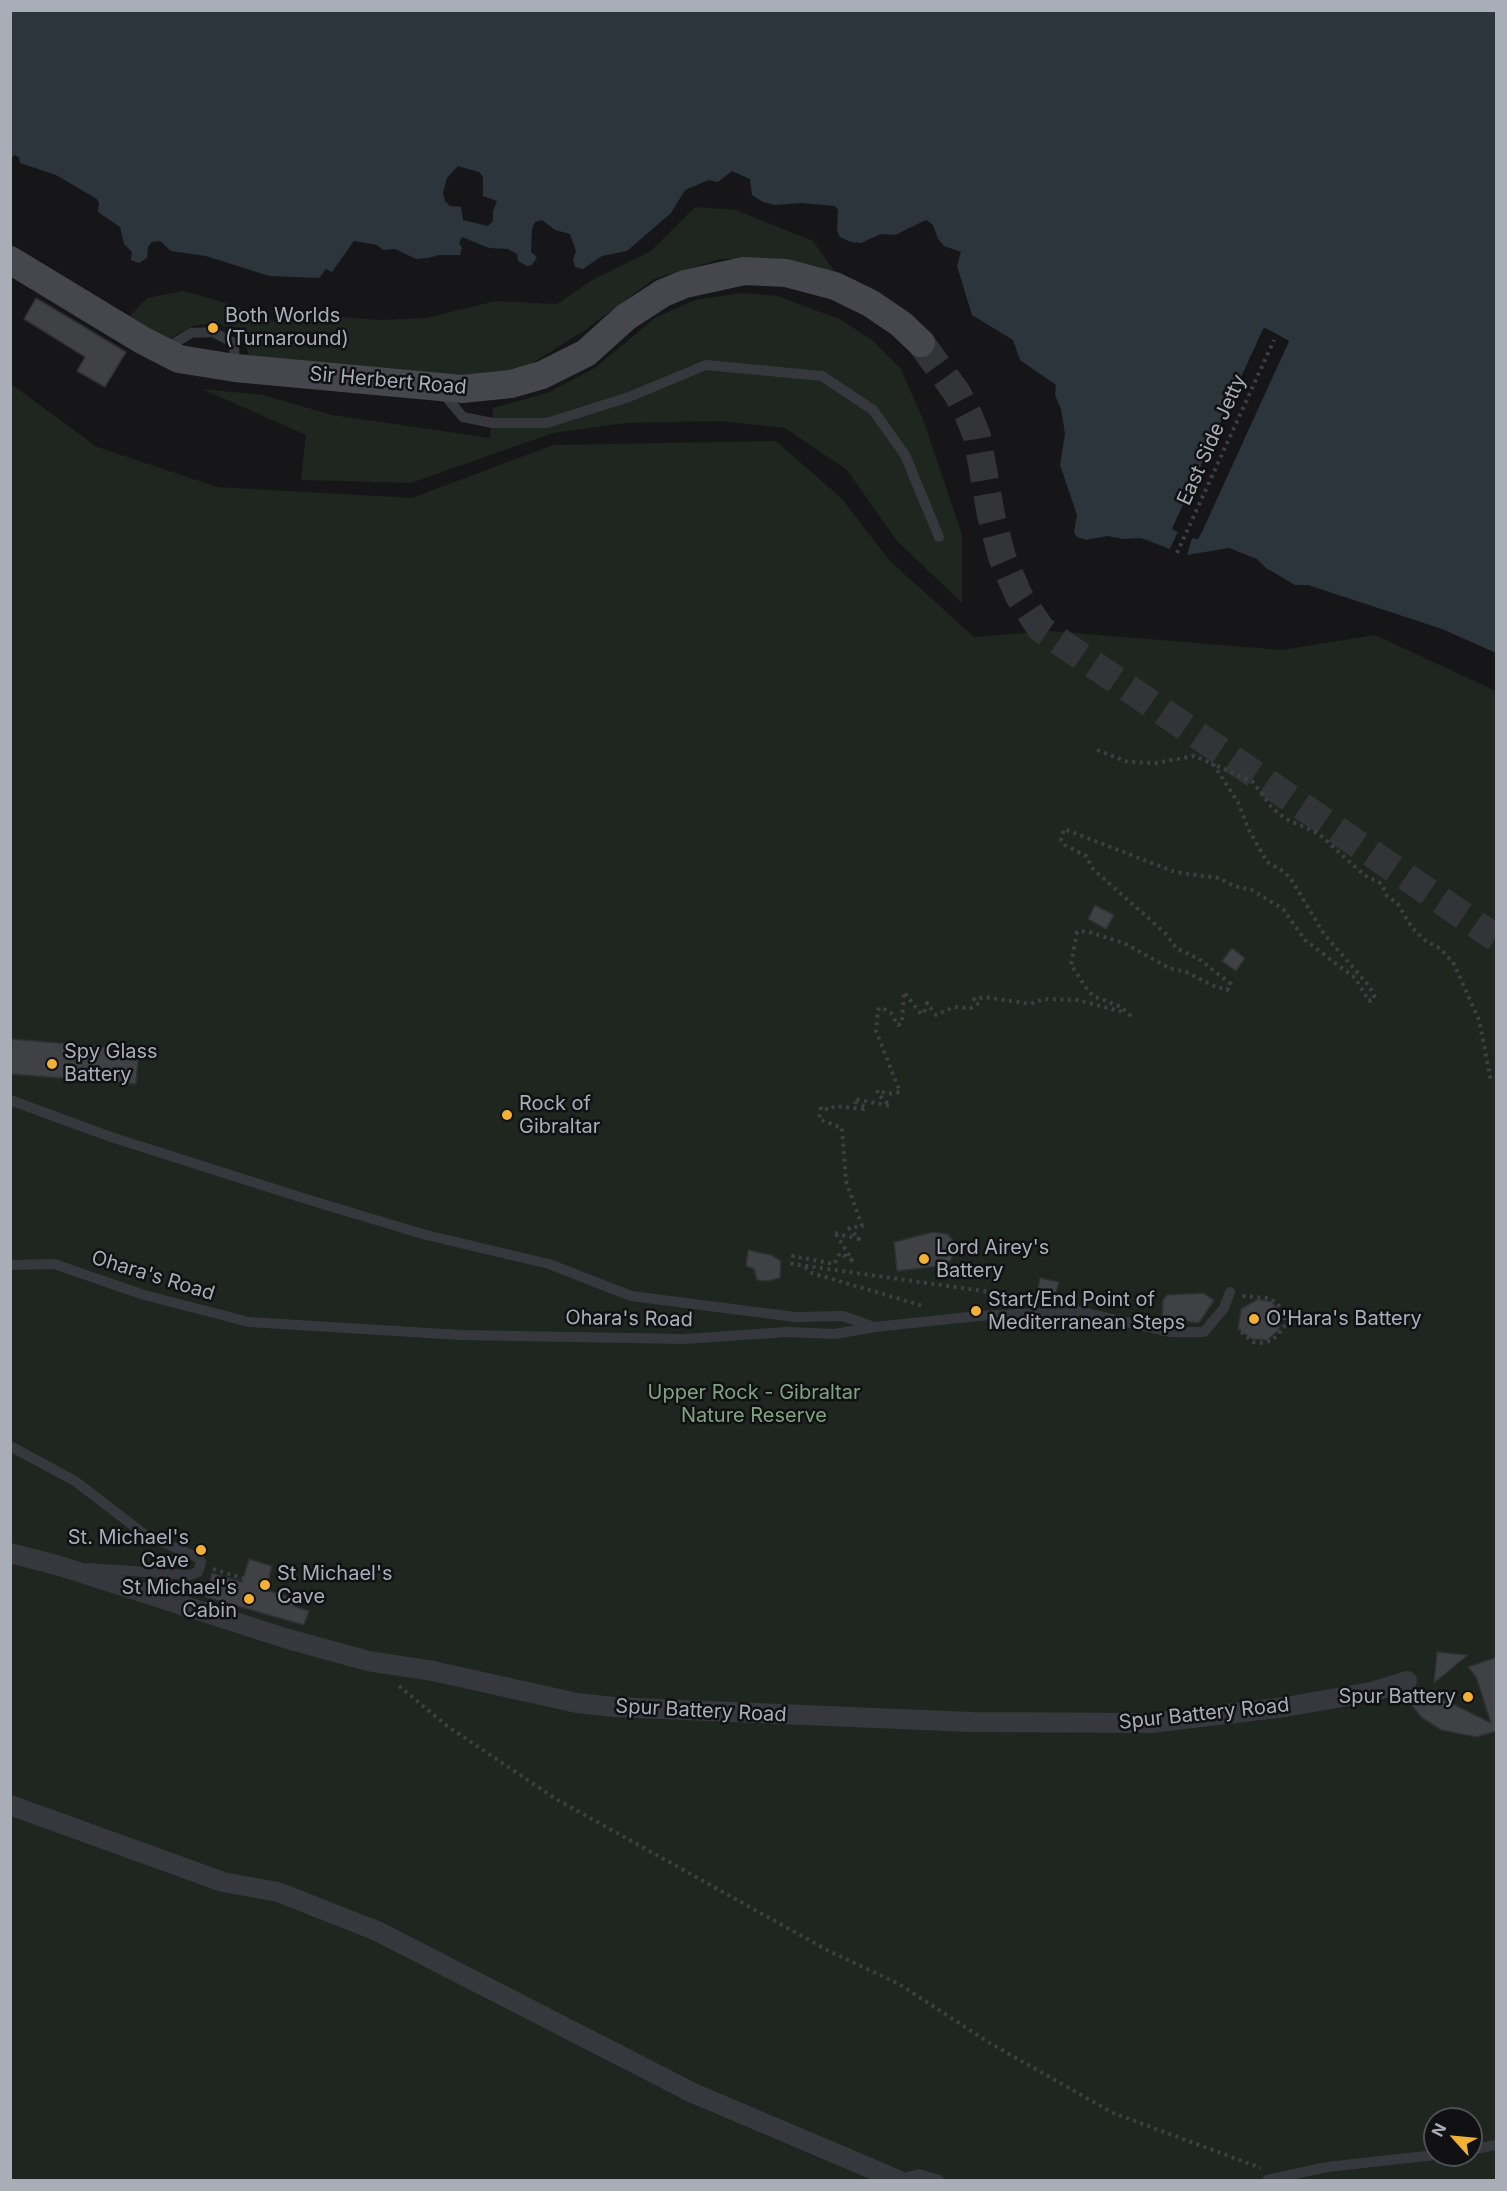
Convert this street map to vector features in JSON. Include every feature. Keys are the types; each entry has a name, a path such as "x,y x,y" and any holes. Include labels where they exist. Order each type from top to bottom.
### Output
{"main road":[{"name":"Sir Herbert Road","path":"10,260 163,351 187,361 235,368 438,387 477,389 529,380 585,353 626,317 663,293 685,284 744,271 786,273 835,286 870,303 901,324 921,343"}],"street":[{"name":"Spur Battery Road","path":"10,1553 60,1566 288,1640 368,1661 433,1671 577,1703 614,1707 971,1722 1150,1723 1285,1707 1371,1692 1407,1681"},
{"path":"10,1805 223,1882 278,1892 376,1931 693,2093 897,2180"}],"lane":[{"path":"438,387 463,417 492,423 547,423 629,397 706,365 822,376 873,410 905,455 939,537"},
{"path":"10,1100 111,1137 306,1199 426,1235 549,1263 631,1296 795,1317 843,1316 875,1327"},
{"name":"Ohara's Road","path":"10,1265 54,1264 154,1298 249,1322 461,1335 684,1339 787,1332 835,1334 875,1327 1001,1314 1077,1311 1170,1332 1204,1332 1224,1308 1230,1292"},
{"path":"10,1446 75,1481 144,1534 200,1557 201,1566 194,1574 182,1575 60,1566"},
{"path":"1267,2181 1327,2167 1423,2156"},
{"path":"897,2180 919,2174 939,2181"}],"path":[{"name":"East Side Jetty","path":"1177,553 1274,340"},
{"path":"1097,750 1128,762 1156,763 1194,756 1252,782 1272,808 1286,819 1319,834 1364,875 1382,884 1387,896 1398,904 1412,928 1426,941 1441,949 1454,964 1479,1020 1491,1081"},
{"path":"963,1287 792,1264 793,1256 834,1264 840,1253 852,1260 836,1233 859,1239 849,1228 862,1226 846,1181 842,1128 819,1119 821,1107 829,1110 835,1106 864,1109 866,1107 855,1102 855,1099 891,1106 877,1093 878,1090 887,1094 900,1092 876,1031 878,1010 881,1007 891,1012 898,1025 902,1023 904,992 921,1014 924,1013 927,1003 936,1015 954,1007 971,1008 979,1003 974,999 984,997 1030,1004 1044,999 1078,1000 1119,1010 1131,1016 1121,1007 1093,996 1071,965 1077,932 1086,931 1124,943 1169,968 1186,972 1214,986 1230,989 1230,984 1226,979 1199,959 1176,948 1165,933 1093,869 1086,856 1065,845 1060,840 1064,829 1175,872 1219,878 1234,886 1252,890 1283,909 1305,940 1355,978 1369,1001 1375,998 1370,987 1324,934 1291,879 1283,871 1267,862 1249,830 1238,802 1213,764"},
{"path":"805,1266 812,1273 930,1308 960,1320"},
{"path":"1230,1292 1246,1297 1268,1298 1277,1303 1285,1316 1284,1327 1273,1340 1263,1343 1254,1342 1241,1332"},
{"path":"201,1566 265,1585"},
{"path":"368,1661 447,1726 556,1798 652,1854 827,1950 899,1984 988,2042 1113,2113 1288,2177"}],"green space":[{"path":"695,207 736,210 813,241 838,276 781,260 720,259 654,279 585,330 523,369 459,378 250,358 241,334 217,323 193,326 167,340 129,317 147,298 183,291 223,302 278,323 315,315 380,320 426,318 496,301 557,304 594,279 651,251"},
{"path":"742,293 778,296 839,319 871,339 901,369 924,422 962,535 962,603 897,541 847,470 785,428 720,421 625,423 553,433 411,483 301,480 306,435 202,389 263,395 332,415 490,438 493,408 547,393 595,368 655,318 695,300"},
{"name":"Upper Rock - Gibraltar Nature Reserve","path":"11,384 97,447 217,487 412,498 553,445 776,441 842,499 889,560 974,637 1051,631 1282,650 1375,635 1496,691 1496,2180 11,2180"}],"shaded area":[{"path":"11,11 1496,11 1496,653 1442,629 1308,585 1295,585 1266,568 1257,559 1229,548 1187,555 1186,551 1192,538 1198,539 1289,341 1265,328 1172,529 1178,532 1170,549 1141,538 1123,539 1107,536 1086,540 1077,537 1074,532 1077,515 1060,465 1065,434 1061,409 1055,395 1056,385 1020,360 1013,340 972,315 957,266 961,252 944,246 938,239 933,225 926,220 895,235 881,234 861,243 851,242 840,237 837,231 838,210 835,206 801,203 775,205 763,202 752,195 750,179 732,171 718,182 709,180 685,190 671,213 627,251 602,256 583,269 575,267 573,259 576,251 570,234 555,230 542,220 535,222 532,229 531,252 537,257 532,265 527,266 518,261 517,254 508,249 489,248 462,237 459,243 462,248 460,255 439,255 416,259 395,249 383,250 377,245 354,241 332,272 326,269 319,278 269,276 206,256 171,251 160,241 152,242 148,247 147,258 139,263 131,260 132,252 124,244 120,227 98,212 97,199 56,175 20,163 19,157 14,155 11,159","holes":["458,166 479,172 483,177 483,196 497,201 493,211 493,221 488,226 463,220 461,207 450,206 445,201 443,193 447,178"]}],"pier":[{"path":"1265,328 1289,341 1202,532 1198,539 1192,538 1187,555 1184,554 1190,536 1200,531 1286,341 1265,331 1176,528 1181,533 1172,551 1170,549 1178,532 1172,529"}],"building":[{"path":"36,298 126,352 105,387 77,371 85,357 24,319"},
{"path":"1095,905 1114,915 1106,929 1088,919"},
{"path":"1232,948 1245,958 1236,971 1222,961"},
{"path":"12,1039 139,1050 136,1084 10,1074"},
{"path":"933,1232 947,1234 954,1241 957,1249 948,1265 897,1271 894,1242"},
{"path":"748,1250 771,1255 781,1261 780,1278 768,1281 757,1280 754,1269 746,1266"},
{"path":"1040,1278 1059,1282 1055,1297 1037,1293"},
{"path":"1203,1293 1214,1300 1199,1323 1184,1321 1184,1324 1171,1324 1162,1320 1163,1300 1167,1295"},
{"path":"1258,1299 1272,1302 1281,1315 1279,1330 1267,1340 1252,1339 1238,1329 1241,1309"},
{"path":"249,1559 272,1566 266,1590 296,1599 294,1606 309,1611 304,1625 205,1597 212,1573 242,1582"},
{"path":"1437,1652 1468,1655 1434,1683"},
{"path":"1497,1657 1497,1731 1476,1737 1441,1730 1421,1717 1405,1696 1425,1690 1491,1723 1476,1677 1468,1667"}],"tunnel":[{"path":"921,343 957,393 968,414 977,436 991,515 1002,557 1019,596 1041,629 1496,938"}],"place":[{"name":"Both Worlds (Turnaround)","path":"213,328"},
{"name":"Spy Glass Battery","path":"52,1064"},
{"name":"Rock of Gibraltar","path":"507,1115"},
{"name":"Lord Airey's Battery","path":"924,1259"},
{"name":"Start/End Point of Mediterranean Steps","path":"976,1311"},
{"name":"O'Hara's Battery","path":"1254,1319"},
{"name":"St. Michael's Cave","path":"201,1550"},
{"name":"St Michael's Cave","path":"265,1585"},
{"name":"St Michael's Cabin","path":"249,1599"},
{"name":"Spur Battery","path":"1468,1697"}]}
